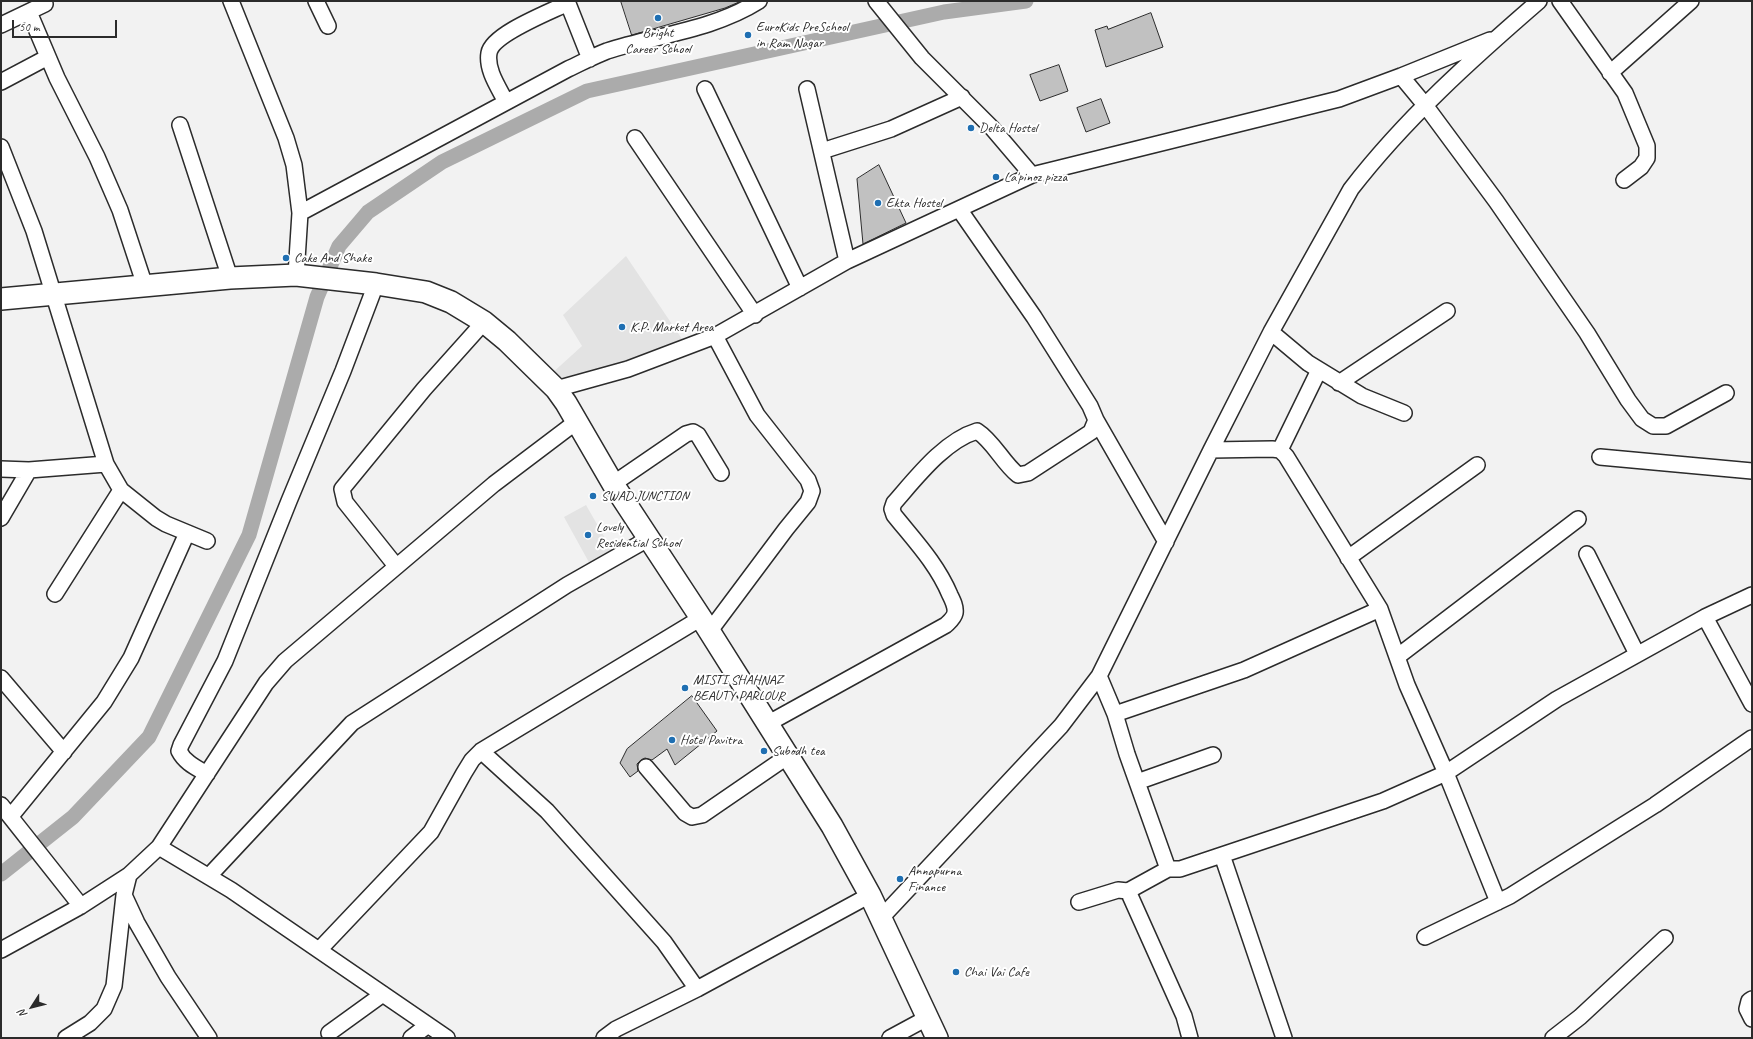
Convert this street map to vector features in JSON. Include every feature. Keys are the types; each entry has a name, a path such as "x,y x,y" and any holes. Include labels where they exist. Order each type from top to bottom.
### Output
{"street":[{"path":"230,1 294,165 300,214 296,275"},
{"path":"316,1 328,26"},
{"path":"300,214 568,69 606,52 727,17 759,1"},
{"path":"876,1 922,58 992,128 1032,175"},
{"path":"881,918 1061,726 1099,676 1271,332 1351,189 1425,105 1539,1"},
{"path":"1560,1 1625,93 1647,146 1647,158 1641,167 1624,180"},
{"path":"1610,73 1691,1"},
{"path":"506,102 490,71 489,54 491,47 509,32 568,2 590,59"},
{"path":"1,25 45,4"},
{"path":"29,12 48,57 120,210 145,286"},
{"path":"556,389 628,369 715,336 755,315 847,261 1032,175 1339,99 1498,37"},
{"path":"1,82 48,57"},
{"path":"1401,76 1425,105 1496,201 1587,333 1628,400 1642,419 1653,426 1666,426 1726,393"},
{"path":"705,89 800,288"},
{"path":"807,89 847,261"},
{"path":"822,152 891,129 962,97"},
{"path":"180,125 230,278"},
{"path":"635,138 755,315"},
{"path":"1,147 34,232 106,464 121,490 156,518 207,541"},
{"path":"959,209 1034,317 1090,406 1096,420 1166,542"},
{"path":"1,299 230,278 296,275 376,284 426,292 452,302 484,322 507,341 556,389 613,484 768,724 832,826 870,895 937,1038"},
{"path":"207,774 187,762 182,757 179,751 181,745 225,661 288,501 343,371 376,284"},
{"path":"1339,383 1447,311"},
{"path":"396,566 345,502 342,489 424,388 484,322"},
{"path":"1271,332 1308,363 1339,383 1362,396 1404,413"},
{"path":"319,950 431,832 472,760 482,752 705,625 808,502 812,491 808,480 757,415 715,336"},
{"path":"1280,450 1319,370"},
{"path":"768,724 946,625 955,614 955,606 944,579 931,560 894,515 892,509 894,503 927,465 949,446 968,433 977,431 985,436 1010,469 1018,475 1028,473 1091,432 1096,420"},
{"path":"1,950 81,906 129,876 159,847 276,671 285,661 494,484 576,422"},
{"path":"613,484 686,434 693,432 698,435 721,473"},
{"path":"1211,450 1272,449 1280,450 1286,456 1380,609 1407,685 1446,773 1498,902"},
{"path":"1600,457 1752,471"},
{"path":"1,469 29,470 106,464"},
{"path":"1348,558 1477,464"},
{"path":"1,518 29,470"},
{"path":"55,594 121,490"},
{"path":"1397,657 1578,519"},
{"path":"81,906 6,811 64,752 104,702 131,658 187,533"},
{"path":"208,876 352,723 567,585 648,538"},
{"path":"1587,554 1637,654"},
{"path":"1079,902 1118,890 1128,891 1168,869 1180,869 1383,801 1446,773 1557,699 1705,617 1752,595"},
{"path":"1115,714 1244,670 1380,609"},
{"path":"1705,617 1752,704"},
{"path":"1099,676 1115,714 1168,869"},
{"path":"1,678 64,752"},
{"path":"1425,937 1498,902 1655,805 1752,738"},
{"path":"482,752 547,811 664,942 697,989"},
{"path":"1137,782 1213,755"},
{"path":"646,767 685,813 692,817 702,815 788,756"},
{"path":"159,847 231,890 447,1038"},
{"path":"1222,855 1284,1038"},
{"path":"66,1038 90,1024 104,1010 114,986 124,894 129,876"},
{"path":"1128,891 1184,1016 1190,1038"},
{"path":"124,894 137,923 168,977 209,1038"},
{"path":"604,1038 616,1029 697,989 870,895"},
{"path":"1553,1038 1580,1017 1665,938"},
{"path":"329,1033 383,994"},
{"path":"1752,999 1747,1008 1752,1019"},
{"path":"890,1038 927,1018"},
{"path":"411,1038 428,1025"}],"shaded area":[{"name":"K.P. Market Area","path":"626,256 682,339 578,379 550,375 582,346 563,315"},
{"name":"Lovely Residential School","path":"586,505 613,552 591,566 564,517"}],"building":[{"name":"Bright Career School","path":"621,1 739,2 725,8 632,35"},
{"path":"1151,13 1163,47 1106,67 1095,30 1107,26 1108,29"},
{"path":"1059,65 1068,91 1040,101 1030,75"},
{"path":"1101,99 1110,123 1086,132 1077,108"},
{"name":"Ekta Hostel","path":"879,165 906,223 863,244 857,179"},
{"name":"Hotel Pavitra","path":"692,696 717,731 675,765 667,749 652,760 645,758 641,760 637,764 638,771 630,777 620,763 627,749"}],"waterway":[{"path":"1,874 73,817 149,737 249,535 317,297 339,246 368,212 442,162 587,91 944,12 1026,1"}],"place":[{"name":"Bright Career School","path":"658,18"},
{"name":"EuroKids PreSchool in Ram Nagar","path":"748,35"},
{"name":"Delta Hostel","path":"971,128"},
{"name":"La'pinoz pizza","path":"996,177"},
{"name":"Ekta Hostel","path":"878,203"},
{"name":"Cake And Shake","path":"286,258"},
{"name":"K.P. Market Area","path":"622,327"},
{"name":"SWAD JUNCTION","path":"593,496"},
{"name":"Lovely Residential School","path":"588,535"},
{"name":"MISTI SHAHNAZ BEAUTY PARLOUR","path":"685,688"},
{"name":"Hotel Pavitra","path":"672,740"},
{"name":"Subodh tea","path":"764,751"},
{"name":"Annapurna Finance","path":"900,879"},
{"name":"Chai Vai Cafe","path":"956,972"}]}
